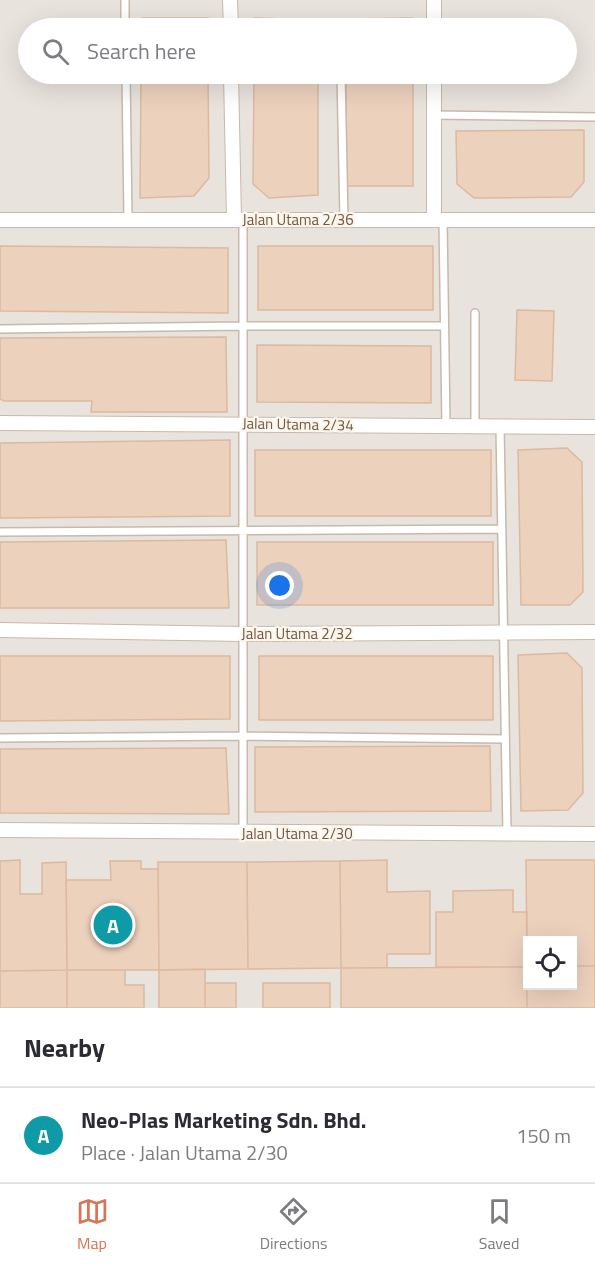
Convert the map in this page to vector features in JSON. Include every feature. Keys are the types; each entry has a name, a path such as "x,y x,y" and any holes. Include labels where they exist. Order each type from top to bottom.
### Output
{"street":[{"path":"230,0 231,18"},
{"path":"434,0 434,18"},
{"path":"231,84 238,219"},
{"path":"434,84 439,219"},
{"name":"Jalan Utama 2/36","path":"0,220 595,220"},
{"name":"Jalan Utama 2/34","path":"0,423 595,427"},
{"name":"Jalan Utama 2/32","path":"0,630 243,634 595,632"},
{"name":"Jalan Utama 2/30","path":"0,830 595,834"}],"lane":[{"path":"125,0 125,18"},
{"path":"126,84 128,219"},
{"path":"340,84 344,219"},
{"path":"434,115 595,117"},
{"path":"238,219 243,326 243,832"},
{"path":"439,219 446,425"},
{"path":"475,313 475,426"},
{"path":"0,329 444,326"},
{"path":"500,426 507,834"},
{"path":"0,532 502,529"},
{"path":"0,738 243,736 505,739"}],"shaded area":[{"path":"0,0 595,0 595,1008 0,1008"}],"building":[{"path":"141,84 208,84 209,178 194,196 140,198"},
{"path":"254,84 318,84 318,195 269,198 253,184"},
{"path":"346,84 413,84 413,186 346,186"},
{"path":"584,130 584,182 571,197 474,198 457,184 456,131"},
{"path":"0,246 228,248 228,313 0,311"},
{"path":"258,246 433,246 433,310 258,310"},
{"path":"517,310 554,311 552,381 515,380"},
{"path":"226,337 227,412 91,412 92,401 4,401 0,399 0,338"},
{"path":"257,345 431,346 431,403 257,402"},
{"path":"230,440 230,516 0,518 0,443"},
{"path":"567,448 582,462 583,592 570,605 521,605 518,450"},
{"path":"255,450 491,450 491,516 255,516"},
{"path":"226,540 229,608 0,608 0,542"},
{"path":"257,542 493,542 493,605 257,605"},
{"path":"567,653 582,668 583,793 568,810 521,811 518,655"},
{"path":"0,656 230,656 230,719 0,721"},
{"path":"259,656 493,656 493,720 259,720"},
{"path":"490,746 491,811 255,812 255,747"},
{"path":"226,748 229,814 0,813 0,749"},
{"path":"20,860 20,894 42,894 42,863 66,862 67,970 0,971 0,861"},
{"path":"387,860 387,892 430,891 430,954 387,954 387,968 341,968 340,861"},
{"path":"526,860 595,860 595,966 577,966 577,936 527,936"},
{"path":"110,861 141,861 141,869 158,869 159,970 67,970 66,880 111,880"},
{"path":"340,861 341,968 248,969 247,862"},
{"path":"158,862 247,862 248,969 159,970"},
{"path":"513,890 513,912 527,912 527,936 523,936 523,967 436,967 436,912 453,912 453,891"},
{"path":"577,966 595,966 595,1008 527,1008 527,990 577,990"},
{"path":"523,967 523,990 527,990 527,1008 341,1008 341,968"},
{"path":"205,969 205,1008 159,1008 159,970"},
{"path":"67,970 67,1008 0,1008 0,971"},
{"path":"67,970 125,970 125,985 144,985 144,1008 67,1008"},
{"path":"205,983 236,983 236,1008 205,1008"},
{"path":"263,983 330,983 330,1008 263,1008"}],"place":[{"name":"Neo-Plas Marketing Sdn. Bhd.","path":"113,925"}]}
